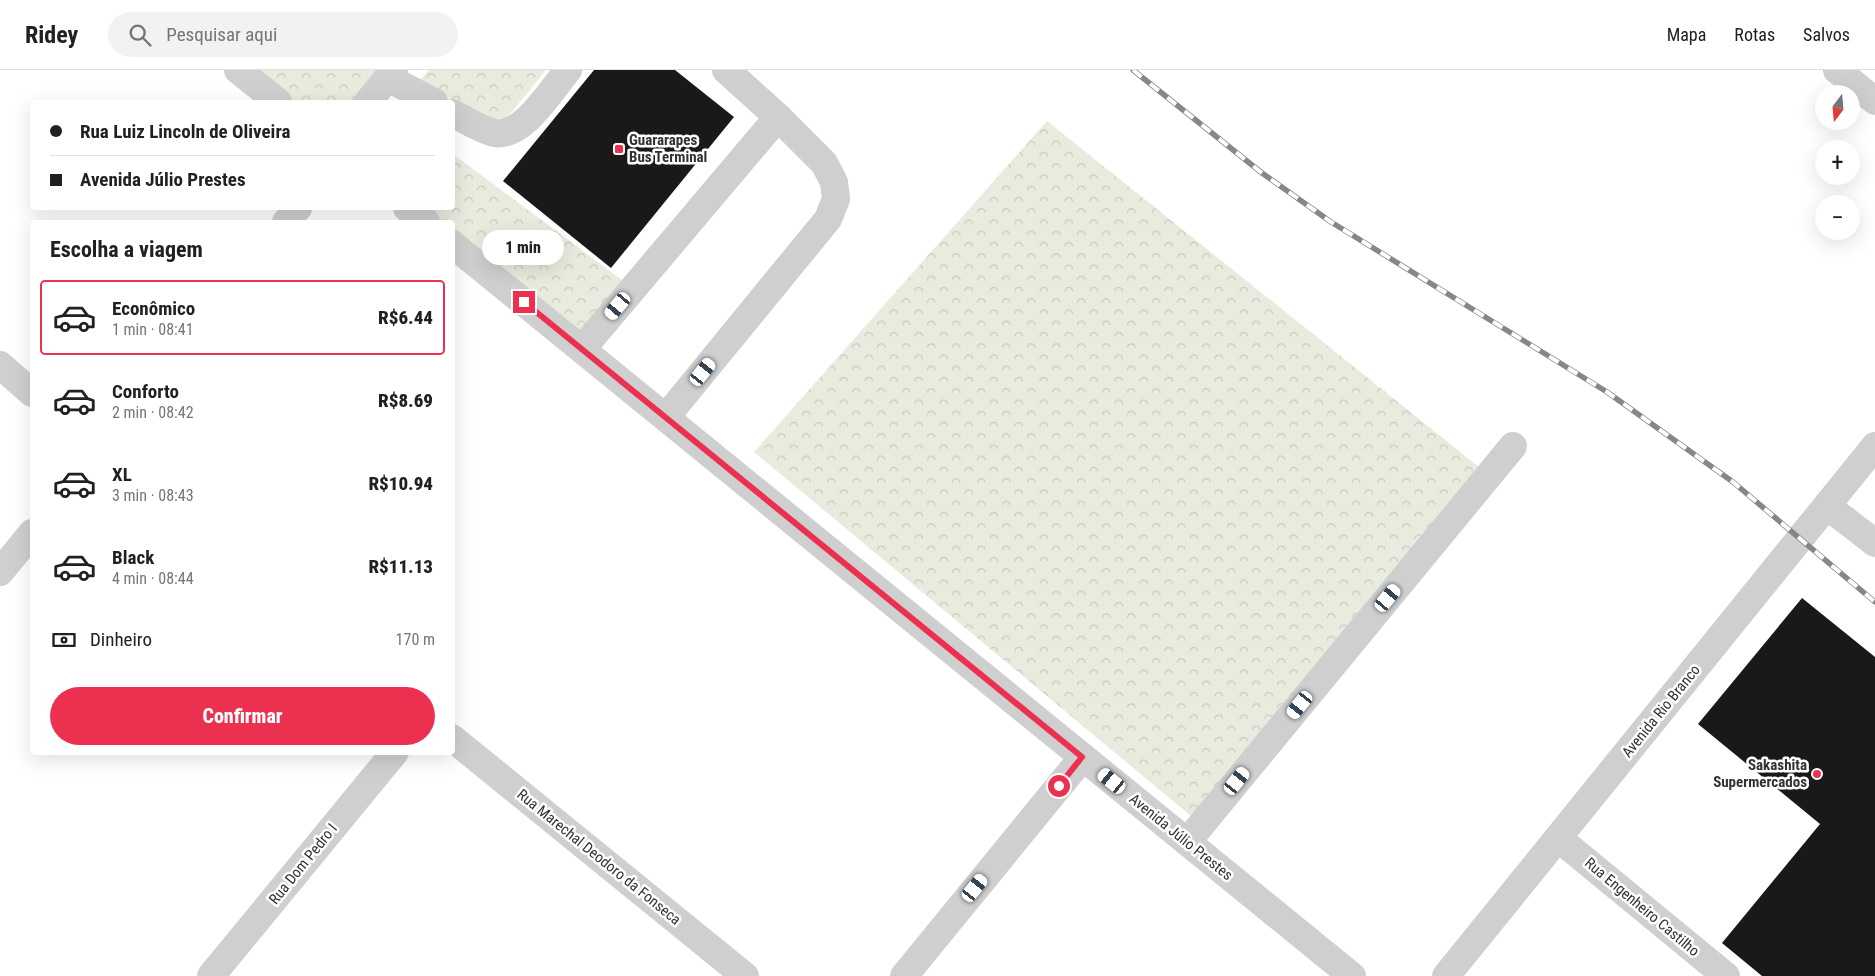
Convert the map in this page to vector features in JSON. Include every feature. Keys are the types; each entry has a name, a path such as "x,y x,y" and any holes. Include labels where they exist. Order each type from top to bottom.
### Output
{"street":[{"path":"238,70 276,100"},
{"path":"455,115 481,128 496,133 511,130 526,122 568,70"},
{"path":"666,417 828,219 836,199 834,182 824,163 778,117 726,70"},
{"path":"1837,70 1875,101"},
{"path":"370,100 391,74 431,100"},
{"path":"582,349 778,117"},
{"path":"288,220 296,210"},
{"path":"410,210 423,220"},
{"name":"Avenida Júlio Prestes","path":"455,246 1352,976"},
{"path":"0,365 30,391"},
{"path":"1187,842 1513,446"},
{"name":"Avenida Rio Branco","path":"1446,976 1875,446"},
{"path":"1827,506 1875,543"},
{"path":"0,572 30,535"},
{"name":"Rua Marechal Deodoro da Fonseca","path":"455,740 745,976"},
{"name":"Rua Dom Pedro I","path":"211,976 393,755"},
{"path":"904,976 1082,757"},
{"name":"Rua Engenheiro Castilho","path":"1558,838 1726,976"}],"green space":[{"path":"254,70 383,70 359,100 292,100"},
{"path":"429,70 546,70 502,124 418,83"},
{"path":"1047,121 1479,467 1192,817 754,452"},
{"path":"455,155 626,283 582,334 455,232 455,220 440,220 428,210 455,210"}],"building":[{"name":"Guararapes Bus Terminal","path":"594,70 675,70 734,117 611,268 503,181"},
{"name":"Sakashita Supermercados","path":"1802,598 1875,657 1875,976 1762,976 1722,943 1820,824 1698,724"}],"railway":[{"path":"1133,70 1262,173 1331,222 1607,392 1733,482 1875,602"}],"place":[{"name":"Guararapes Bus Terminal","path":"619,149"},
{"name":"Sakashita Supermercados","path":"1817,774"}],"route":[{"path":"524,302 1082,757 1059,786"}]}
